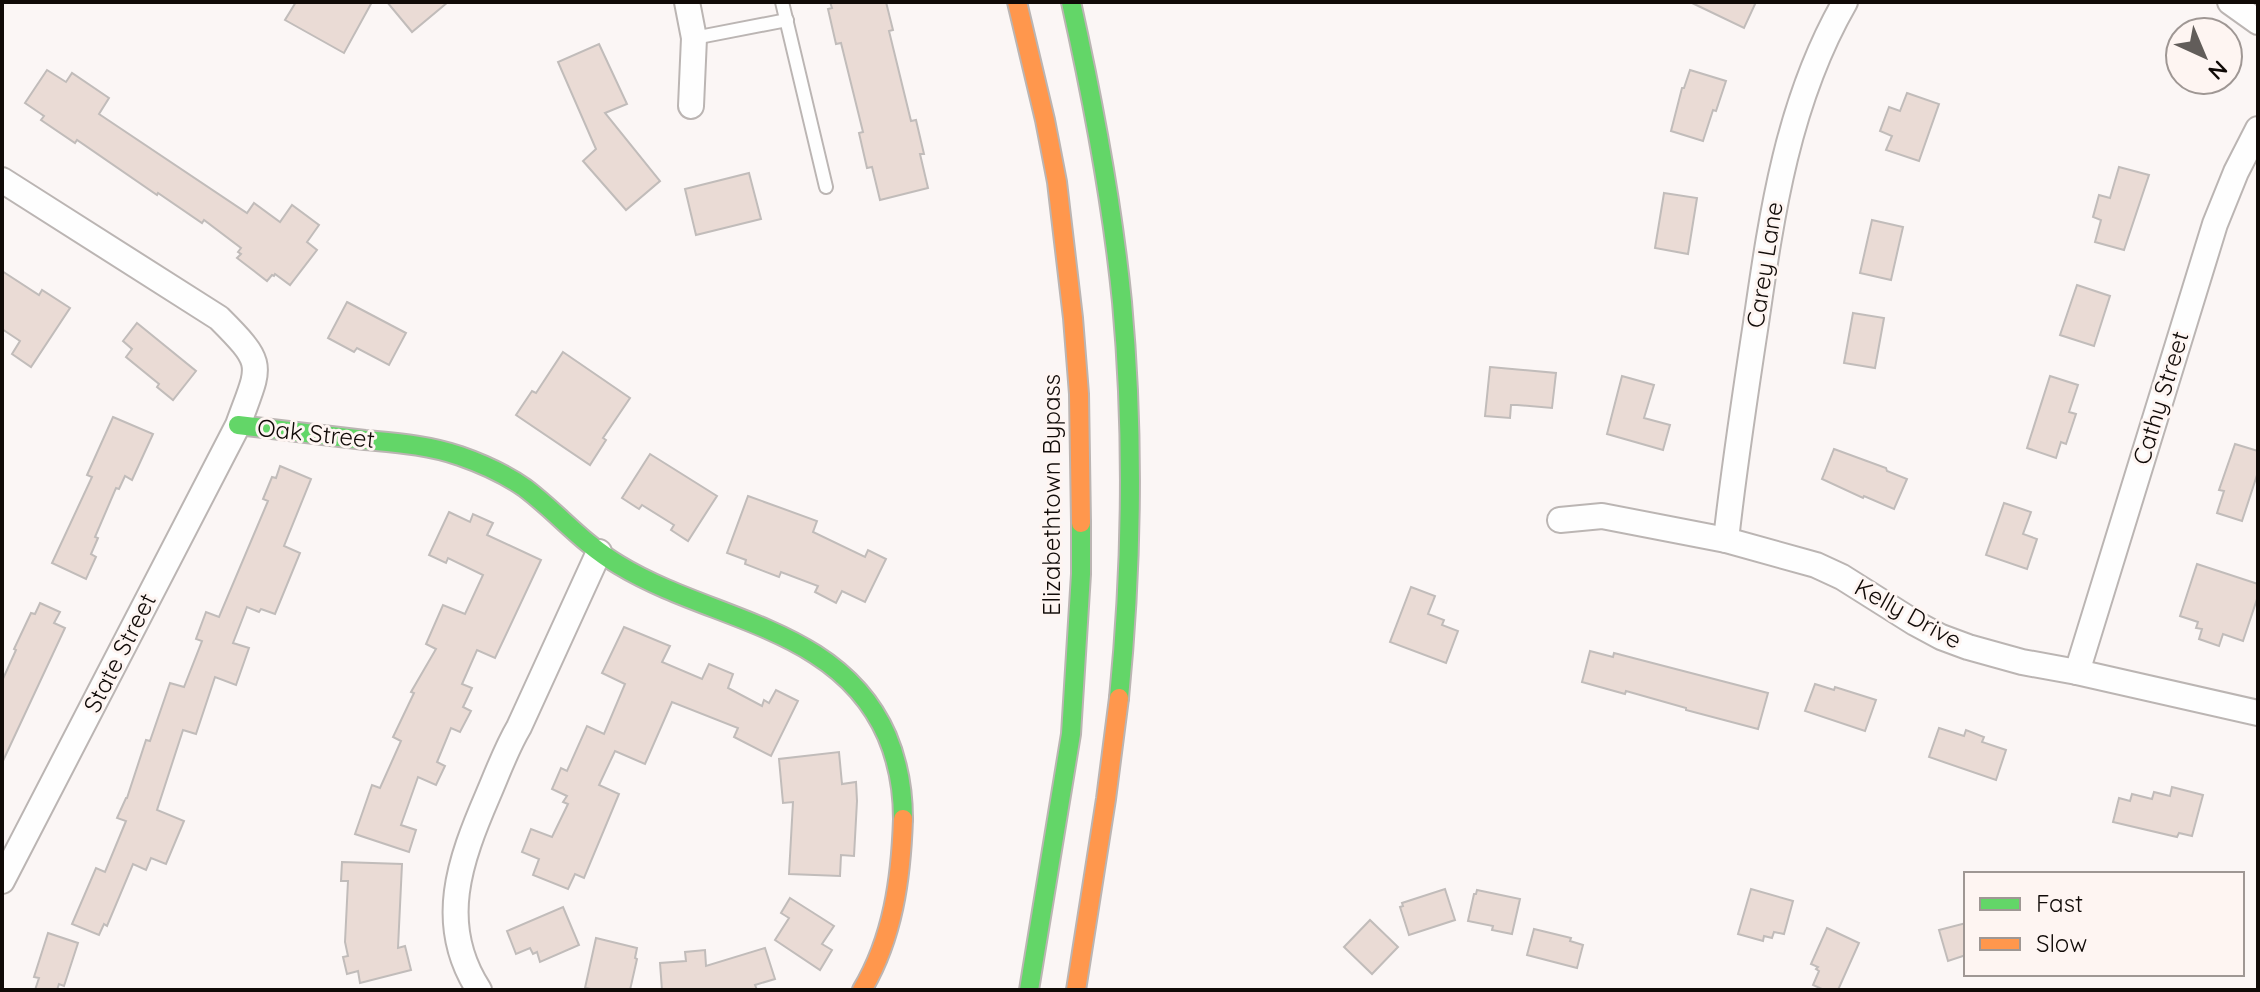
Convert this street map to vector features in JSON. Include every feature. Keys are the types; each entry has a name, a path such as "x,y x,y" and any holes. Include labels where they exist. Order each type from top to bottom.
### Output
{"main road":[{"name":"Elizabethtown Bypass","path":"1017,2 1057,182 1079,394 1081,574 1071,734 1029,990"},
{"path":"1071,2 1098,124 1120,286 1130,447 1127,605 1112,759 1076,990"},
{"path":"1078,2 1081,43"},
{"name":"Oak Street","path":"238,425 419,445 469,459 514,481 599,552 653,584 782,635 842,672 875,708 887,730 901,780 903,831 893,921 862,990"}],"street":[{"path":"687,2 694,38 691,106"},
{"name":"Carey Lane","path":"1726,540 1770,226 1785,154 1805,86 1832,23 1845,2"},
{"path":"2230,2 2258,22"},
{"name":"Cathy Street","path":"2077,672 2215,224 2258,129"},
{"name":"Oak Street","path":"2,180 219,318 244,342 252,354 256,375 238,425"},
{"name":"State Street","path":"2,881 238,425"},
{"name":"Kelly Drive","path":"1560,520 1602,516 1726,540 1816,565 1842,577 1941,637 2022,662 2258,713"},
{"path":"479,990 463,958 457,934 457,883 463,857 505,752 599,552"}],"lane":[{"path":"782,2 826,187"},
{"path":"694,38 787,20"}],"building":[{"path":"296,2 372,2 344,53 285,20"},
{"path":"387,2 448,2 412,32"},
{"path":"830,2 886,2 893,30 889,31 911,121 916,120 924,154 920,154 928,188 880,200 872,167 867,168 859,133 863,132 841,43 836,44 828,9 832,8"},
{"path":"1690,2 1756,2 1744,28"},
{"path":"599,44 627,104 605,113 660,181 626,210 583,161 596,149 558,62"},
{"path":"47,70 66,82 72,73 109,98 99,114 247,213 254,203 280,222 292,205 319,225 307,242 317,250 290,285 275,274 267,281 237,258 241,248 204,220 202,223 77,140 75,143 41,120 44,116 25,103"},
{"path":"1690,70 1726,81 1703,141 1671,131"},
{"path":"1907,93 1939,104 1919,161 1886,150 1892,136 1880,131 1889,107 1900,111"},
{"path":"2119,167 2149,175 2124,250 2095,242 2101,220 2093,217 2099,195 2110,198"},
{"path":"749,173 761,219 696,235 685,189"},
{"path":"1664,193 1697,198 1688,254 1655,248"},
{"path":"1872,220 1903,227 1891,280 1860,273"},
{"path":"2,271 39,295 42,290 70,308 31,367 12,354 20,341 2,329"},
{"path":"2077,285 2110,296 2094,346 2060,335"},
{"path":"347,302 406,333 389,365 357,348 354,352 328,338"},
{"path":"1853,313 1884,318 1875,368 1844,363"},
{"path":"137,323 196,371 173,400 126,357 132,349 123,341"},
{"path":"563,352 630,398 603,438 606,440 590,465 516,415 532,391 536,393"},
{"path":"1490,367 1556,373 1552,408 1511,405 1510,418 1485,416"},
{"path":"1622,376 1654,385 1644,418 1670,425 1663,450 1607,434"},
{"path":"2050,376 2078,385 2069,412 2076,414 2066,444 2061,442 2056,458 2027,448"},
{"path":"113,417 153,434 132,480 125,476 119,489 116,488 95,537 98,538 91,554 96,557 86,579 52,563 92,477 87,475"},
{"path":"2235,444 2258,451 2258,472 2242,521 2217,513 2224,491 2219,490"},
{"path":"1834,449 1907,479 1894,509 1822,479"},
{"path":"650,454 717,496 688,541 671,530 674,525 642,505 639,509 622,498"},
{"path":"280,466 311,479 284,546 300,553 275,614 247,607 233,643 249,648 236,685 215,677 196,734 183,730 157,810 184,821 166,864 151,858 146,870 133,864 107,926 104,924 99,935 72,924 96,868 105,872 126,821 117,818 127,798 146,740 150,741 170,683 184,687 202,641 196,639 206,612 219,617 268,501 263,499"},
{"path":"748,496 817,521 813,532 865,557 868,550 886,559 865,602 842,591 836,603 815,592 818,586 781,572 779,577 745,564 746,560 727,553"},
{"path":"2004,503 2031,512 2023,534 2037,539 2027,569 1986,555"},
{"path":"449,512 470,522 473,514 493,523 487,535 541,560 495,658 477,650 462,684 472,688 463,707 471,711 460,732 451,728 437,762 445,766 436,785 418,777 401,825 416,830 409,852 355,834 372,785 380,788 401,741 393,737 414,693 411,692 436,649 426,644 443,605 465,614 483,575 448,558 446,563 429,555"},
{"path":"2197,564 2258,584 2258,596 2243,641 2223,634 2219,646 2199,639 2202,629 2196,628 2198,622 2180,616"},
{"path":"1411,587 1435,596 1428,614 1444,620 1442,625 1458,631 1446,663 1390,642"},
{"path":"40,603 60,612 54,623 65,628 2,763 2,681 31,613 35,614"},
{"path":"624,627 670,646 662,662 702,679 709,664 733,674 728,688 762,706 764,700 769,703 776,690 798,701 771,756 734,737 738,728 672,702 645,764 615,751 599,785 619,794 584,878 575,874 568,889 533,875 539,859 522,852 531,829 552,837 568,804 563,802 567,796 552,789 561,768 567,771 587,726 604,734 625,684 602,673"},
{"path":"1590,651 1613,657 1614,653 1768,693 1758,729 1626,691 1625,694 1582,682"},
{"path":"1815,684 1876,700 1865,731 1805,711"},
{"path":"1939,728 1964,736 1966,730 1984,737 1982,742 2006,750 1996,780 1929,757"},
{"path":"839,752 842,784 856,782 854,856 841,855 840,876 789,874 793,802 783,803 779,759"},
{"path":"2172,787 2203,795 2192,836 2179,833 2177,837 2113,822 2119,798 2130,801 2132,794 2152,799 2154,792 2170,796"},
{"path":"342,862 402,864 398,948 405,946 411,970 360,983 358,971 347,974 343,957 348,956 345,942 348,881 341,881"},
{"path":"1445,889 1455,920 1409,935 1400,907 1402,903"},
{"path":"1751,889 1793,901 1784,934 1774,932 1772,938 1764,936 1763,941 1738,934"},
{"path":"1477,890 1520,899 1512,934 1468,921"},
{"path":"790,898 834,926 822,944 832,950 820,970 775,940 789,918 781,913"},
{"path":"563,907 579,945 540,962 537,952 533,954 530,948 516,954 507,931"},
{"path":"1370,920 1398,947 1372,974 1344,947"},
{"path":"1964,924 1964,956 1948,961 1939,930"},
{"path":"1827,928 1859,943 1838,990 1824,990 1813,985 1819,971 1811,964"},
{"path":"1534,929 1571,938 1570,941 1583,945 1577,968 1527,955"},
{"path":"48,933 78,943 64,986 59,984 57,990 35,990 39,978 34,977"},
{"path":"596,938 637,948 630,990 585,988"},
{"path":"765,948 775,979 755,985 757,990 662,990 660,963 686,961 685,952 705,950 706,966"}],"traffic: fast":[{"path":"1071,2 1107,189 1126,352 1130,500 1127,599 1119,698"},
{"path":"238,425 412,445 477,462 525,488 594,548 619,565 655,584 770,630 805,648 838,671 865,699 887,736 899,777 903,819"},
{"path":"1029,990 1071,734 1081,574 1081,523"}],"traffic: slow":[{"path":"1017,2 1057,182 1079,394 1081,523"},
{"path":"1076,990 1119,698"},
{"path":"862,990 888,929 900,864 903,819"}]}
